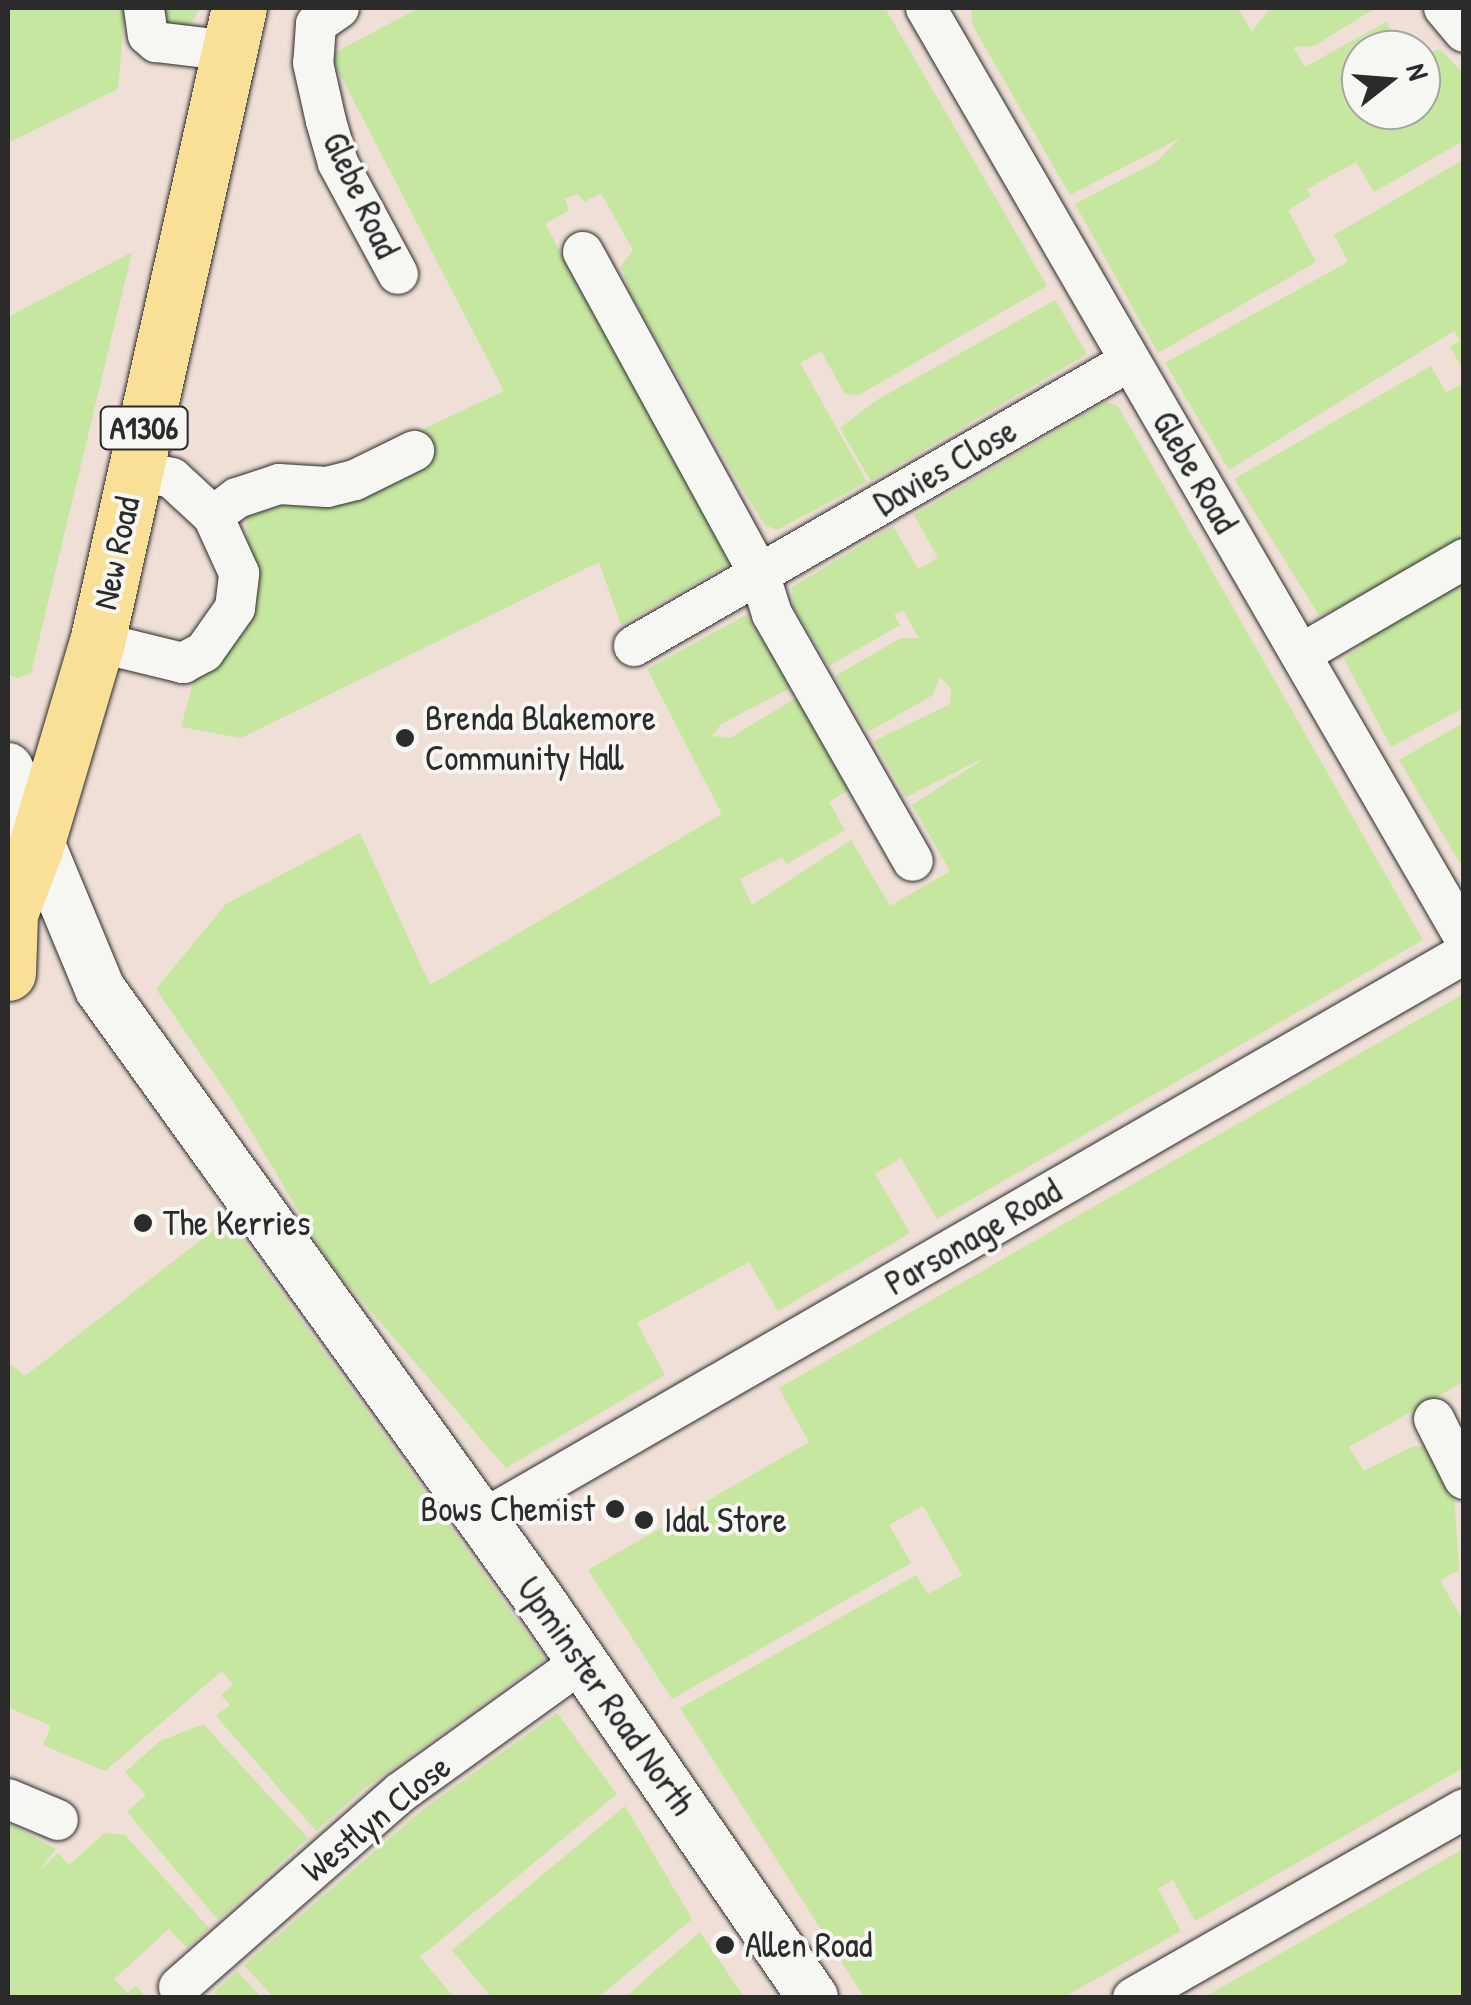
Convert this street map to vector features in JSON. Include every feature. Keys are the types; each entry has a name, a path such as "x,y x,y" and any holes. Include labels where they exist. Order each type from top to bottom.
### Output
{"main road":[{"name":"New Road","path":"8,972 9,917 36,846 97,642 235,30"}],"street":[{"path":"144,8 148,35 156,42 235,30"},
{"name":"Glebe Road","path":"338,8 316,24 313,64 338,163 398,274"},
{"name":"Glebe Road","path":"926,8 1464,936"},
{"path":"1444,8 1464,32"},
{"path":"583,252 759,573 772,614 913,861"},
{"name":"Davies Close","path":"634,646 1130,361"},
{"path":"213,516 238,498 280,484 327,487 355,480 414,452"},
{"path":"97,642 117,652 182,663 225,629 239,573 213,516 172,478 134,470"},
{"path":"1302,654 1464,559"},
{"name":"Upminster Road North","path":"8,768 36,846 100,990 583,1662 813,1998"},
{"name":"Parsonage Road","path":"482,1520 1464,954"},
{"path":"1434,1419 1464,1479"},
{"name":"Westlyn Close","path":"179,1988 400,1792 583,1662"},
{"path":"8,1799 58,1820"},
{"path":"1133,1998 1464,1810"}],"green space":[{"path":"8,8 125,8 118,89 8,143"},
{"path":"159,8 201,8 188,28 167,27"},
{"path":"419,8 885,8 1047,286 859,395 845,394 821,351 800,363 867,482 777,530 765,525 743,490 630,293 621,266 633,250 601,193 584,202 578,194 565,199 569,210 545,224 733,562 621,625 599,562 241,738 181,727 194,680 245,631 252,611 246,510 343,490 358,501 432,461 417,432 504,391 330,55"},
{"path":"971,8 1238,8 1252,32 1270,8 1375,8 1314,46 1293,47 1305,67 1341,47 1341,130 1441,130 1441,50 1463,73 1463,141 1374,192 1356,162 1307,189 1311,196 1288,210 1316,262 1158,353 1075,204 1156,162 1180,138 1070,195 973,26"},
{"path":"1386,22 1391,30 1372,30"},
{"path":"1463,160 1463,370 1450,346 1460,341 1454,331 1229,470 1165,363 1348,262 1334,235"},
{"path":"132,252 31,673 18,678 8,675 8,317"},
{"path":"1055,300 1087,354 871,481 840,428 877,400"},
{"path":"1431,366 1446,393 1463,383 1463,540 1343,614 1337,608 1319,615 1234,479"},
{"path":"1106,402 1118,406 1423,940 937,1219 901,1158 875,1174 910,1233 778,1311 749,1262 637,1323 665,1375 506,1468 331,1265 234,1103 156,989 226,904 360,833 430,985 722,814 647,669 746,615 794,686 721,724 712,736 730,738 799,696 852,788 829,802 845,830 787,864 782,857 740,879 752,905 851,840 890,906 950,871 912,805 990,755 906,797 874,741 950,704 951,689 940,677 933,695 868,732 835,676 901,638 919,638 903,610 894,615 900,625 829,666 793,606 792,587 893,526 918,569 938,558 914,515"},
{"path":"1463,579 1463,708 1391,747 1344,659 1361,647 1361,637"},
{"path":"1463,723 1463,868 1399,760"},
{"path":"1463,994 1463,1382 1349,1447 1364,1471 1414,1446 1428,1447 1454,1491 1459,1570 1440,1580 1463,1621 1463,1768 1195,1921 1173,1880 1158,1889 1181,1931 1064,1997 864,1997 680,1708 916,1575 928,1594 962,1575 923,1506 889,1525 911,1563 672,1699 588,1570 809,1442 779,1388"},
{"path":"228,1219 545,1659 365,1788 316,1831 216,1716 230,1705 221,1695 233,1685 222,1671 105,1771 43,1745 51,1726 8,1707 8,1362 25,1376"},
{"path":"557,1713 617,1794 420,1957 454,1997 273,1997 244,1965 422,1810"},
{"path":"203,1724 308,1838 218,1920 127,1812 146,1795 125,1772 160,1741"},
{"path":"625,1806 692,1919 599,1997 491,1997 452,1950"},
{"path":"8,1823 56,1849 38,1872 58,1853 69,1865 105,1833 125,1835 209,1928 187,1948 169,1929 114,1979 127,1993 136,1986 146,1997 8,1997"},
{"path":"1463,1849 1463,1997 1205,1997"},
{"path":"700,1932 744,1997 625,1997"},
{"path":"237,1971 261,1997 219,1997 214,1992"}],"place":[{"name":"Brenda Blakemore Community Hall","path":"405,738"},
{"name":"The Kerries","path":"143,1223"},
{"name":"Bows Chemist","path":"615,1509"},
{"name":"Idal Store","path":"644,1520"},
{"name":"Allen Road","path":"725,1945"}]}
